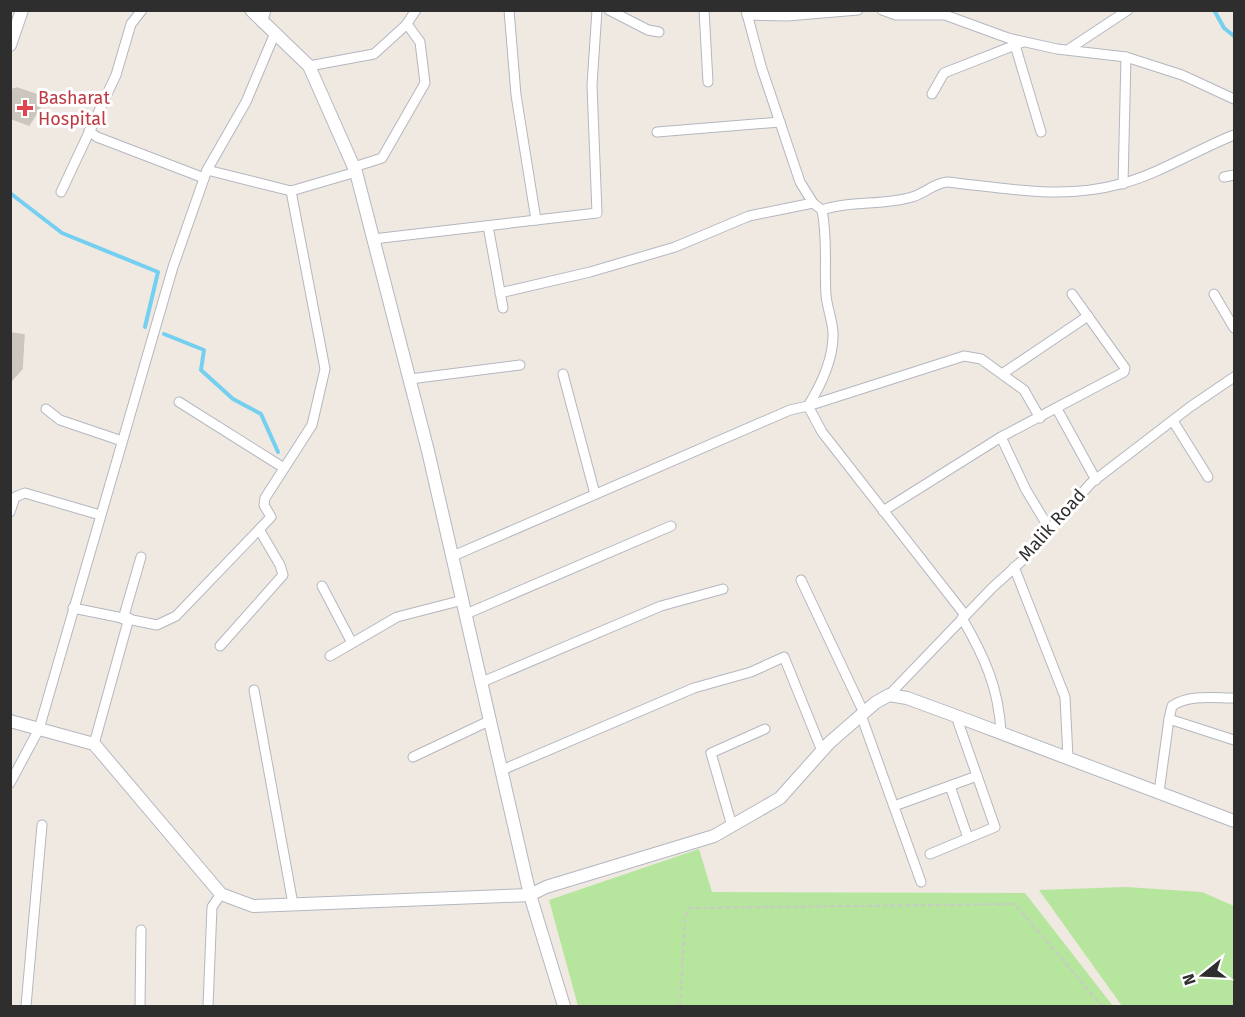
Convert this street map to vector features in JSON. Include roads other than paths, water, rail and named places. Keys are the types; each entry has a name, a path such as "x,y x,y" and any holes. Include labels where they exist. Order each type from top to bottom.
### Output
{"street":[{"path":"10,45 21,10"},
{"path":"61,192 116,75 131,24 142,10"},
{"path":"251,10 264,16 275,33 309,66 355,169 453,556 530,895 564,1006"},
{"path":"309,66 374,54 407,24 416,10"},
{"path":"509,10 516,95 536,220"},
{"path":"373,238 597,213 592,130 597,10"},
{"path":"609,10 648,30 658,32"},
{"path":"704,10 708,82"},
{"path":"808,406 833,348 833,329 826,293 828,253 822,210 813,203 800,182 747,13 787,16 858,10"},
{"path":"882,10 896,15 945,15 1019,43 1126,57 1182,75 1234,99"},
{"path":"1069,49 1128,10"},
{"path":"89,131 97,137 205,174 291,191 382,158 424,83 420,42 407,24"},
{"path":"10,783 39,729 173,267 205,174 246,102 275,33"},
{"path":"932,94 944,73 1019,43"},
{"path":"1019,43 1041,132"},
{"path":"1123,184 1126,57"},
{"path":"657,132 780,122"},
{"path":"822,210 841,204 912,197 930,186 947,182 1058,194 1123,184 1234,135"},
{"path":"1224,177 1234,175"},
{"path":"73,608 157,625 165,623 176,616 271,517 264,506 265,498 312,424 325,369 291,191"},
{"path":"500,293 590,272 675,247 749,216 813,203"},
{"path":"488,226 503,308"},
{"path":"883,511 1001,437 1125,372 1125,368 1072,294"},
{"path":"1214,294 1234,328"},
{"path":"1002,374 1088,316"},
{"path":"453,556 790,410 964,356 981,359 1024,390 1040,417"},
{"path":"410,379 520,365"},
{"path":"563,374 595,494"},
{"name":"Malik Road","path":"889,695 1096,480 1234,377"},
{"path":"179,402 284,468"},
{"path":"808,406 822,432 963,617 986,660 997,704 1001,733"},
{"path":"46,409 60,420 122,441"},
{"path":"1057,409 1096,480"},
{"path":"1173,421 1208,477"},
{"path":"1001,437 1026,490 1049,528"},
{"path":"10,512 15,497 25,493 100,515"},
{"path":"466,614 671,526"},
{"path":"220,646 283,575 280,565 260,531"},
{"path":"94,744 141,556"},
{"path":"1014,567 1065,697 1068,758"},
{"path":"801,580 862,714 921,882"},
{"path":"322,586 352,643"},
{"path":"482,682 662,606 723,589"},
{"path":"330,656 397,616 463,600"},
{"path":"502,770 694,688 752,672 784,657 822,751"},
{"path":"254,690 293,904"},
{"path":"10,721 94,744 221,894 252,906 530,895 546,887 714,836 780,798 822,751 862,714 889,695 907,698 1234,821"},
{"path":"1159,792 1168,719 1172,706 1192,699 1234,698"},
{"path":"930,854 995,827 956,716"},
{"path":"1168,719 1234,740"},
{"path":"413,757 491,720"},
{"path":"732,826 711,753 765,729"},
{"path":"894,806 977,776"},
{"path":"950,786 968,838"},
{"path":"26,1006 42,825"},
{"path":"208,1006 212,907 221,894"},
{"path":"140,1006 141,930"}],"waterway":[{"path":"1214,10 1224,28 1234,36"},
{"path":"10,193 62,233 158,272 145,327"},
{"path":"164,334 204,350 201,370 233,399 261,414 278,452"}],"place":[{"name":"Basharat Hospital","path":"25,108"}]}
